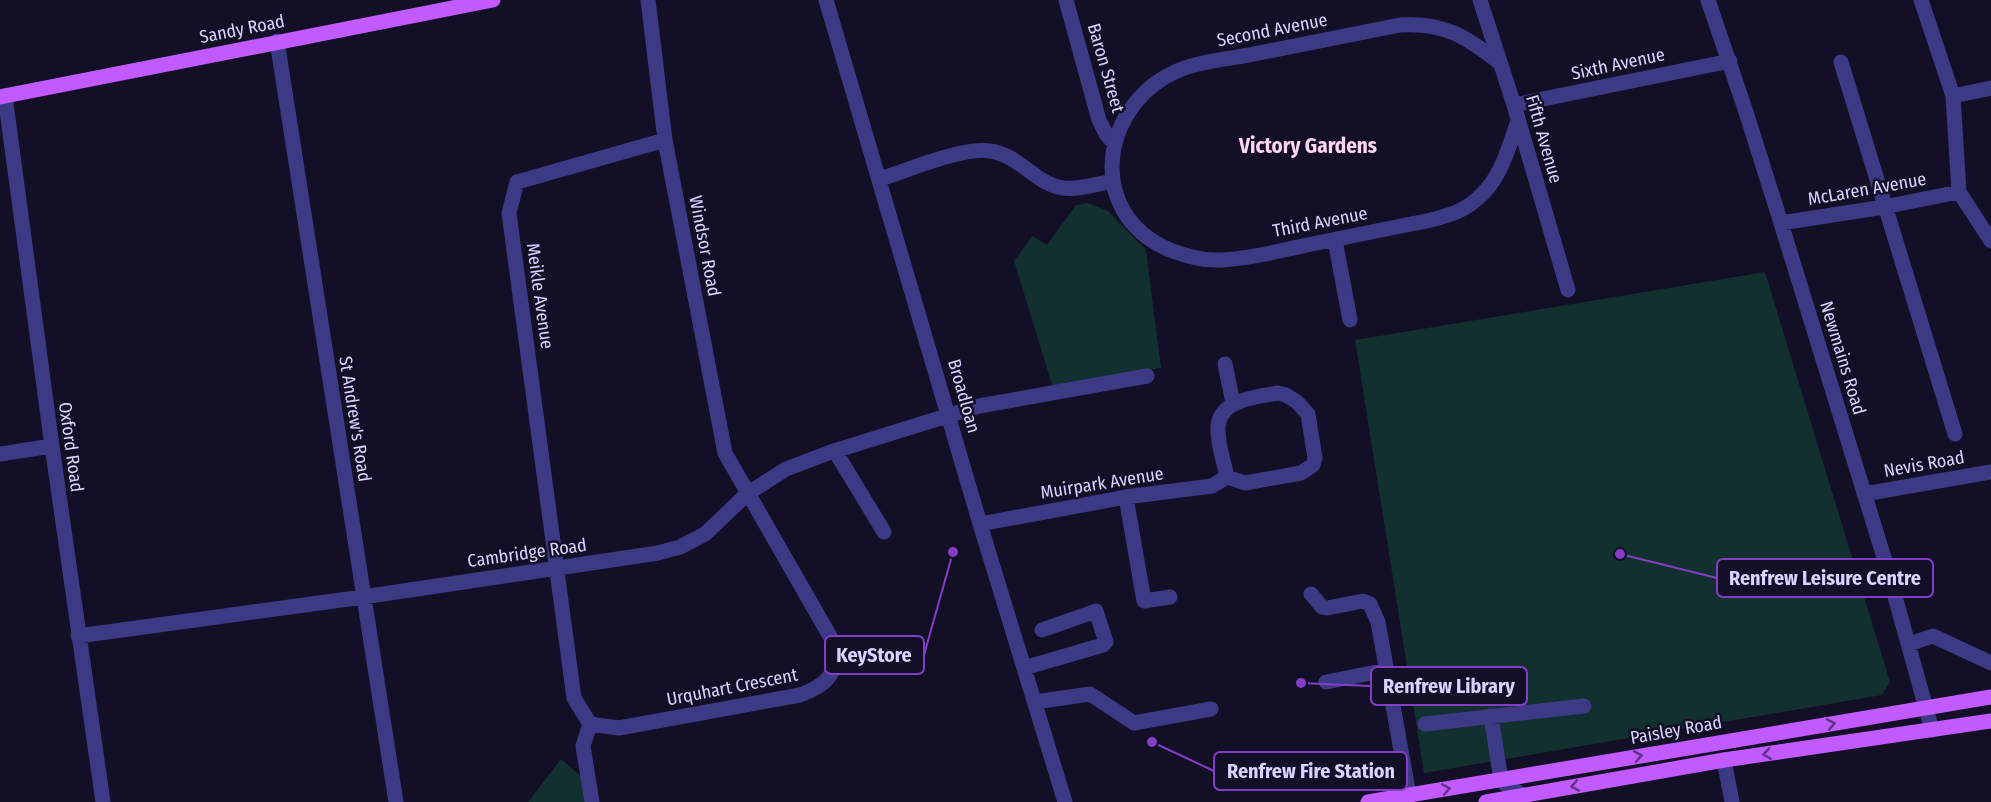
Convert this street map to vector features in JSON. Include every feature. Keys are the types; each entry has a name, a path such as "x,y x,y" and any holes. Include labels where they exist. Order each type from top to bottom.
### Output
{"main road":[{"name":"Sandy Road","path":"2,96 493,0"},
{"name":"Paisley Road","path":"1368,802 1991,697"},
{"name":"Paisley Road","path":"1486,802 1523,799 1724,760 1991,721"}],"street":[{"name":"Windsor Road","path":"648,0 665,140 725,453 747,494"},
{"name":"Broadloan","path":"826,0 1065,802"},
{"name":"Baron Street","path":"1066,0 1099,120 1114,143"},
{"name":"Fifth Avenue","path":"1480,0 1514,105 1568,290"},
{"name":"Newmains Road","path":"1708,0 1730,61 1886,564 1928,708 1932,730"},
{"path":"1921,0 1953,96 1959,192 1991,241"},
{"name":"Second Avenue","path":"1113,181 1114,143 1127,116 1136,102 1150,88 1183,68 1400,25 1419,24 1441,27 1474,42 1500,63"},
{"name":"St Andrew's Road","path":"277,41 396,802"},
{"name":"Sixth Avenue","path":"1514,105 1730,61"},
{"path":"1841,62 1955,434"},
{"path":"1953,96 1991,88"},
{"name":"Oxford Road","path":"2,96 103,802"},
{"name":"Third Avenue","path":"1113,181 1117,197 1126,214 1138,229 1167,249 1197,259 1233,259 1444,217 1463,209 1491,186 1500,172 1518,121"},
{"name":"Meikle Avenue","path":"557,568 509,213 517,182 665,140"},
{"path":"880,179 962,153 989,151 1018,161 1044,181 1056,187 1080,188 1113,181"},
{"name":"McLaren Avenue","path":"1781,223 1884,207 1959,192"},
{"path":"1335,240 1350,320"},
{"path":"1225,364 1233,403"},
{"name":"Cambridge Road","path":"78,636 363,597 680,548 705,534 747,494 786,469 835,451 979,406 1147,376"},
{"path":"1278,393 1297,402 1308,414 1315,458 1313,465 1301,473 1245,483 1227,477 1217,430 1222,414 1233,403 1278,393"},
{"path":"0,454 52,446"},
{"path":"835,451 884,532"},
{"name":"Nevis Road","path":"1864,494 1991,472"},
{"name":"Muirpark Avenue","path":"981,524 1126,497 1212,486 1227,477"},
{"name":"Urquhart Crescent","path":"590,724 620,728 800,695 812,691 834,671 837,658 835,645 747,494"},
{"path":"1126,497 1144,601 1170,597"},
{"path":"1829,576 1886,564"},
{"path":"557,568 574,698 590,724 583,746 592,802"},
{"path":"1311,594 1322,607 1327,608 1363,602 1370,604 1378,622 1409,795"},
{"path":"1024,668 1103,645 1106,642 1096,611 1042,630"},
{"path":"1909,644 1933,636 1991,663"},
{"path":"1326,682 1387,670"},
{"path":"1035,702 1089,694 1134,723 1211,709"},
{"path":"1425,724 1584,706"},
{"path":"1491,716 1501,780 1504,784 1519,791 1523,799"},
{"path":"1724,760 1732,802"}],"green space":[{"path":"1088,203 1108,211 1146,250 1161,368 1053,388 1014,261 1032,236 1047,245 1076,205"},
{"path":"1765,272 1890,682 1882,695 1424,773 1355,340"},
{"path":"561,759 584,779 587,802 528,802"}],"place":[{"name":"KeyStore","path":"953,552"},
{"name":"Renfrew Leisure Centre","path":"1620,554"},
{"name":"Renfrew Library","path":"1301,683"},
{"name":"Renfrew Fire Station","path":"1152,742"}],"district":[{"name":"Victory Gardens","path":"1308,146"}]}
